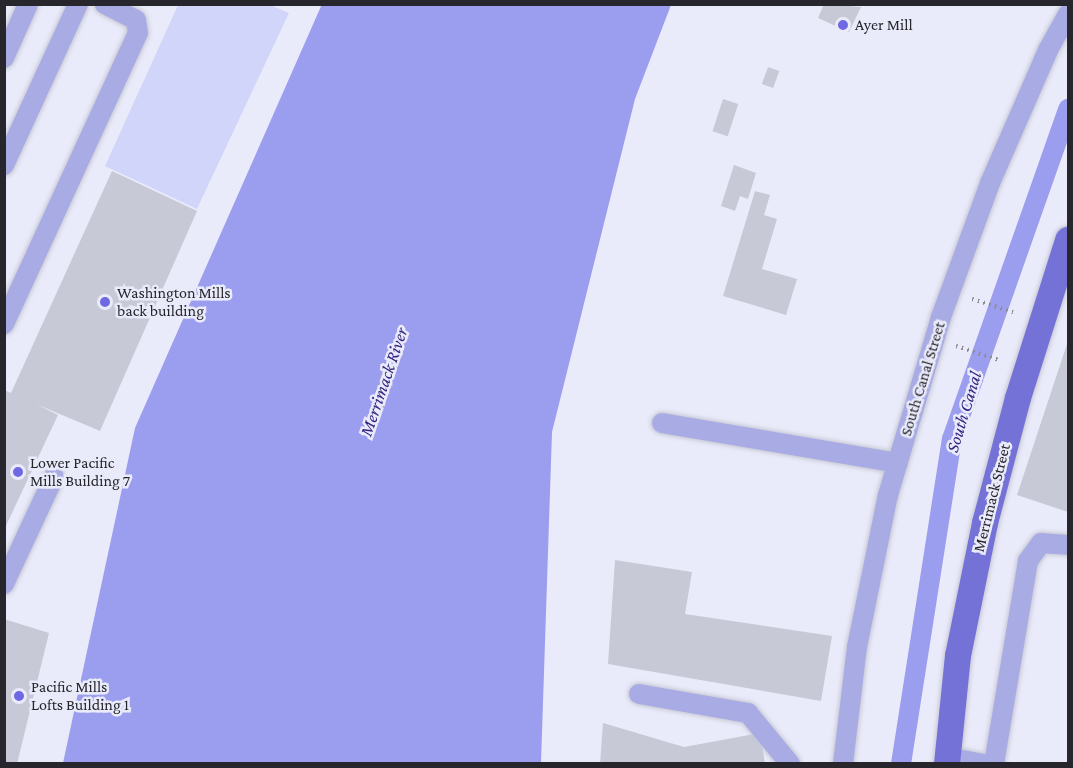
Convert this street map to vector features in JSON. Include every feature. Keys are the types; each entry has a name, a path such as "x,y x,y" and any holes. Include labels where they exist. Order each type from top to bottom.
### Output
{"main road":[{"name":"Merrimack Street","path":"947,760 958,656 985,522 1018,398 1068,240"}],"street":[{"path":"4,58 28,4"},
{"path":"4,165 78,4"},
{"path":"4,324 138,33 139,12 105,4"},
{"name":"South Canal Street","path":"843,764 857,647 898,463 941,317 990,183 1048,50 1068,14"},
{"path":"662,423 898,463"},
{"path":"4,584 54,477"},
{"path":"994,764 1028,561 1041,543 1068,544"},
{"path":"639,694 748,713 790,764"},
{"path":"947,760 982,764"}],"path":[{"path":"972,299 1013,312"},
{"path":"957,346 999,360"}],"shaded area":[{"path":"178,5 270,5 289,13 197,209 105,166"}],"water":[{"name":"Merrimack River","path":"322,4 671,5 635,99 552,432 541,763 63,763 135,428"}],"building":[{"name":"Ayer Mill","path":"824,4 861,7 849,32 818,18"},
{"path":"768,67 779,71 773,88 762,84"},
{"path":"723,99 738,104 728,136 712,131"},
{"path":"734,165 756,173 748,199 740,196 735,211 721,206"},
{"name":"Washington Mills back building","path":"112,171 197,211 100,431 36,404 58,415 4,530 4,390 11,393"},
{"path":"755,191 770,195 764,215 777,219 762,269 797,279 786,315 723,296"},
{"path":"1068,341 1068,512 1017,495"},
{"path":"615,560 692,572 685,614 832,636 821,701 608,664"},
{"name":"Pacific Mills Lofts Building 1","path":"4,619 49,633 17,764 4,764"},
{"path":"603,723 684,747 760,733 765,764 600,764"}],"waterway":[{"name":"South Canal","path":"901,764 952,439 1068,109"}],"place":[{"name":"Ayer Mill","path":"843,25"},
{"name":"Washington Mills back building","path":"105,302"},
{"name":"Lower Pacific Mills Building 7","path":"18,472"},
{"name":"Pacific Mills Lofts Building 1","path":"19,696"}]}
